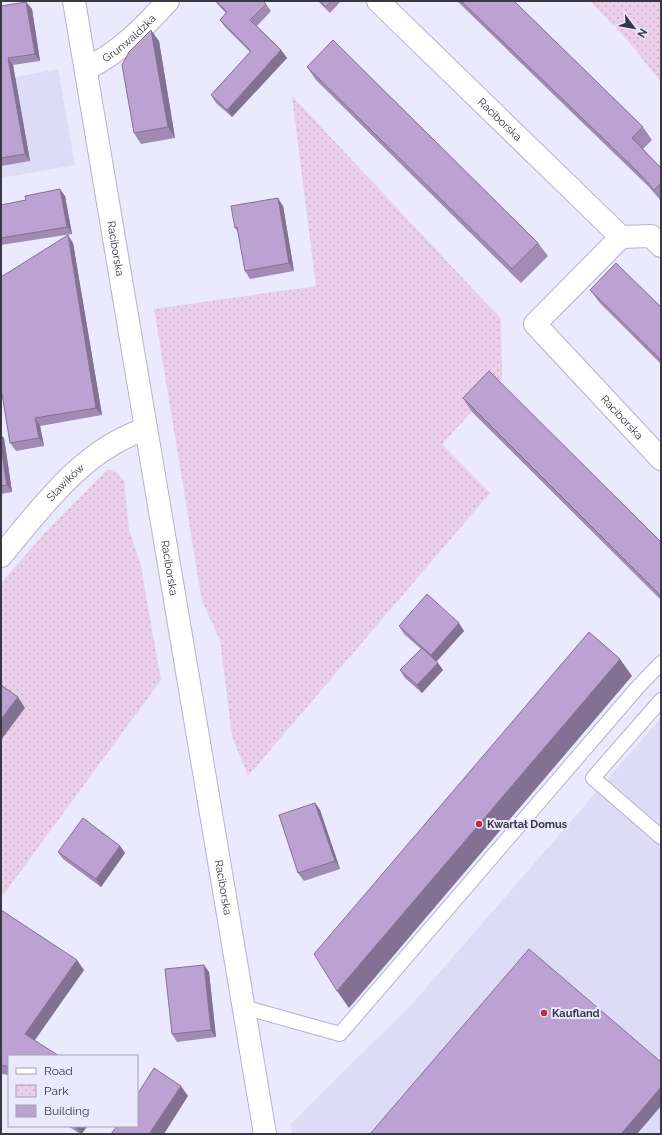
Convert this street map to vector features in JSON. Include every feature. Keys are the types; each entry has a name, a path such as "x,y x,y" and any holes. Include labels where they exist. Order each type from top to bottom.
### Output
{"street":[{"name":"Raciborska","path":"74,1 265,1134"},
{"name":"Grunwaldzka","path":"86,69 114,53 127,43 168,1"},
{"name":"Raciborska","path":"378,1 621,237 535,324 661,459"},
{"path":"621,237 651,236 661,246"},
{"name":"Sławików","path":"1,556 38,512 91,458 120,439 146,429"}],"lane":[{"path":"243,1008 340,1034 632,694 661,663"},
{"path":"661,700 593,778 661,837"}],"shaded area":[{"path":"58,69 75,165 1,178 1,80"},
{"path":"661,718 661,1134 292,1134 291,1124 412,1004"}],"green space":[{"path":"590,1 661,1 661,82 628,41"},
{"path":"292,96 501,319 502,379 442,444 490,493 248,776 232,736 220,640 202,601 154,309 316,286"},
{"path":"108,469 117,473 124,480 129,530 140,562 161,680 1,898 1,583 44,534"}],"building":[{"path":"216,1 263,1 266,4 250,20 281,50 227,110 211,95 251,51 220,20 227,12"},
{"path":"320,1 331,1 326,7"},
{"path":"461,1 514,1 643,127 632,138 661,168 661,183 654,190 640,174"},
{"path":"26,2 35,54 8,58 25,154 1,158 1,6"},
{"path":"151,30 168,127 134,133 122,65 129,52"},
{"path":"333,40 538,243 512,269 307,67"},
{"path":"60,189 67,227 1,238 1,205 26,200 25,196"},
{"path":"278,198 289,263 245,271 237,227 235,228 231,206"},
{"path":"68,235 96,408 35,418 39,438 10,443 1,388 1,277"},
{"path":"616,263 661,307 661,360 590,290"},
{"path":"489,371 661,542 661,596 463,398"},
{"path":"1,448 7,485 1,486"},
{"path":"427,594 459,623 431,655 399,626"},
{"path":"589,632 620,659 337,991 314,954"},
{"path":"422,648 438,663 417,685 400,670"},
{"path":"1,685 18,697 1,719"},
{"path":"315,803 335,861 298,873 279,815"},
{"path":"83,818 120,846 96,879 58,852"},
{"path":"1,910 77,960 25,1034 57,1055 8,1055 8,1067 1,1065"},
{"name":"Kaufland","path":"529,949 661,1062 661,1087 621,1134 370,1134"},
{"path":"204,965 211,1030 172,1034 165,969"},
{"path":"154,1068 181,1086 149,1134 111,1134 116,1127 138,1127 138,1093"}],"place":[{"name":"Kwartał Domus","path":"479,824"},
{"name":"Kaufland","path":"544,1013"}]}
